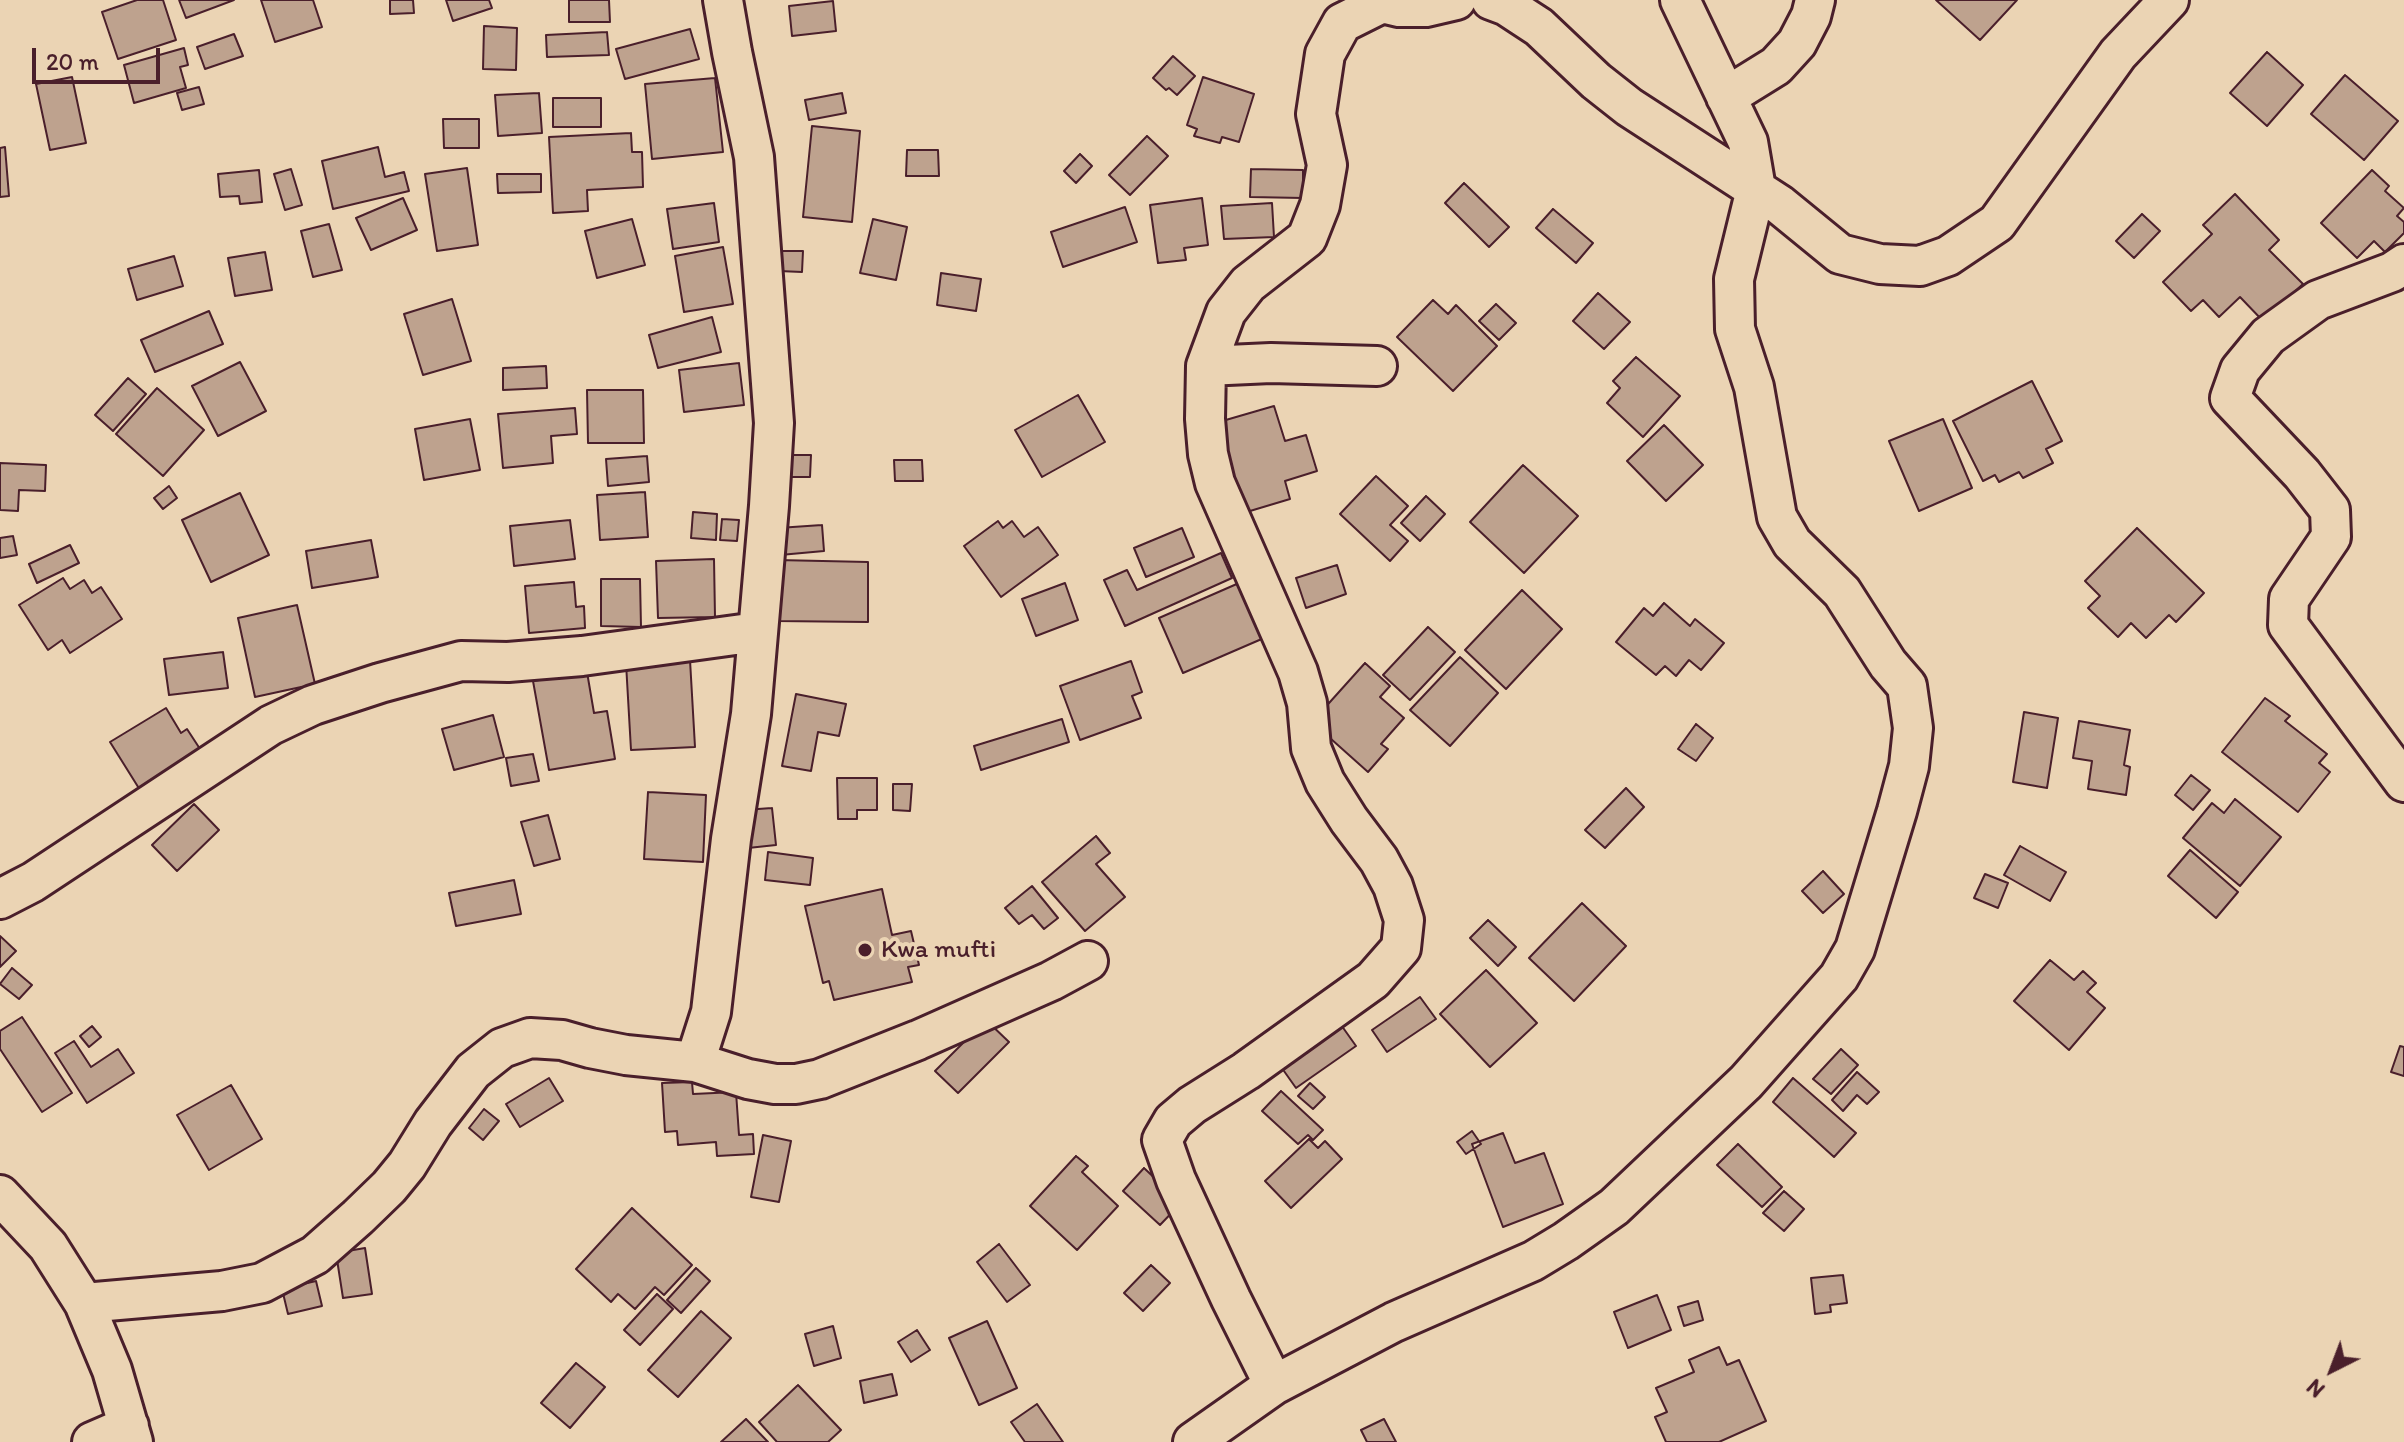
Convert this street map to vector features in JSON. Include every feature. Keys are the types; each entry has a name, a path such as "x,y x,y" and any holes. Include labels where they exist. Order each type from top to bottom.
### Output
{"street":[{"path":"695,1062 711,1012 731,839 751,714 774,423 754,157 723,0"},
{"path":"1274,1385 1176,1180 1162,1140 1173,1121 1192,1105 1246,1071 1373,980 1401,948 1404,920 1386,873 1325,782 1311,748 1307,703 1298,672 1215,483 1208,454 1205,419 1206,366 1226,312 1248,284 1307,238 1320,205 1327,165 1316,114 1325,54 1342,23 1380,2 1399,7 1426,7 1456,0"},
{"path":"1491,0 1507,6 1539,27 1596,81 1629,107 1780,205 1840,254 1880,264 1920,266 1948,256 1997,223 2118,54 2169,0"},
{"path":"1193,1442 1274,1385 1394,1322 1533,1261 1614,1207 1746,1082 1839,977 1855,949 1909,766 1913,728 1907,686 1888,664 1842,592 1792,543 1777,517 1754,387 1735,329 1734,279 1756,189 1748,142 1680,0"},
{"path":"1726,97 1776,66 1797,43 1811,16 1815,0"},
{"path":"2404,264 2392,272 2318,300 2268,336 2240,370 2230,398 2302,474 2330,510 2331,537 2289,599 2288,625 2404,782"},
{"path":"1206,366 1271,363 1377,366"},
{"path":"0,899 33,882 271,725 313,705 461,661 508,662 582,656 757,632"},
{"path":"84,1303 222,1291 262,1283 315,1255 389,1187 473,1071 502,1048 530,1038 562,1040 626,1055 695,1062 748,1079 796,1084 820,1079 918,1040 1051,981 1088,961"},
{"path":"0,1195 48,1246 84,1303 112,1370 131,1434 92,1442"}],"building":[{"path":"137,0 163,0 176,40 118,59 102,12"},
{"path":"179,0 234,0 186,18"},
{"path":"261,0 313,0 322,27 275,42"},
{"path":"390,0 413,0 414,13 390,14"},
{"path":"446,0 489,0 492,8 453,21"},
{"path":"569,0 609,0 610,22 569,22"},
{"path":"1936,0 2017,0 1980,40"},
{"path":"833,1 836,31 792,36 789,6"},
{"path":"484,26 517,28 516,70 483,69"},
{"path":"690,29 699,59 625,79 616,49"},
{"path":"607,32 609,55 547,57 546,35"},
{"path":"234,34 243,56 205,69 197,47"},
{"path":"184,48 188,65 180,67 186,88 134,103 124,65"},
{"path":"2267,52 2303,85 2267,126 2230,93"},
{"path":"1173,56 1195,76 1177,95 1153,78"},
{"path":"2345,75 2398,121 2364,160 2311,114"},
{"path":"72,77 86,143 50,150 36,84"},
{"path":"1203,77 1254,94 1239,142 1222,137 1220,143 1194,136 1197,129 1187,125"},
{"path":"715,78 723,152 652,159 645,84"},
{"path":"199,87 204,104 182,110 177,93"},
{"path":"539,93 542,133 498,136 495,95"},
{"path":"842,93 846,113 809,120 805,100"},
{"path":"553,98 601,98 601,127 553,127"},
{"path":"443,119 479,119 479,148 444,148"},
{"path":"812,126 860,131 852,222 803,217"},
{"path":"631,133 632,152 642,152 643,187 587,190 588,211 553,213 549,137"},
{"path":"1147,136 1168,156 1130,195 1109,175"},
{"path":"5,147 9,196 0,197 0,148"},
{"path":"378,147 385,177 404,172 409,191 333,209 322,161"},
{"path":"907,150 938,150 939,176 906,176"},
{"path":"1080,154 1092,166 1076,183 1064,171"},
{"path":"467,168 478,245 437,251 425,174"},
{"path":"291,169 302,205 285,210 274,174"},
{"path":"1251,169 1303,170 1303,198 1250,197"},
{"path":"259,170 262,202 240,204 239,196 220,197 218,174"},
{"path":"2372,170 2389,186 2385,191 2404,208 2397,216 2404,222 2404,233 2385,252 2374,241 2357,258 2321,223"},
{"path":"497,174 541,174 541,192 498,193"},
{"path":"1464,183 1509,227 1489,247 1445,203"},
{"path":"2235,194 2279,240 2269,250 2303,284 2263,321 2240,297 2219,317 2203,300 2191,311 2163,282 2212,234 2203,225"},
{"path":"403,198 417,230 371,250 356,218"},
{"path":"1202,198 1208,245 1184,248 1186,260 1158,263 1150,205"},
{"path":"714,203 719,242 673,249 667,209"},
{"path":"1272,203 1274,237 1224,239 1221,206"},
{"path":"1125,207 1137,242 1063,267 1051,232"},
{"path":"1553,209 1593,243 1576,263 1536,228"},
{"path":"2142,214 2160,231 2134,258 2116,241"},
{"path":"632,219 645,265 597,278 585,231"},
{"path":"873,219 907,227 896,280 860,273"},
{"path":"329,224 342,270 313,277 301,231"},
{"path":"723,247 733,304 684,312 675,256"},
{"path":"779,251 803,251 802,272 779,271"},
{"path":"265,252 272,290 235,296 228,258"},
{"path":"174,256 183,286 137,300 128,269"},
{"path":"941,273 981,279 976,311 937,305"},
{"path":"1598,293 1630,322 1604,349 1573,321"},
{"path":"452,299 471,361 423,375 404,314"},
{"path":"1433,300 1448,314 1456,305 1497,346 1453,391 1397,337"},
{"path":"1496,304 1516,323 1499,340 1479,321"},
{"path":"209,311 223,344 155,372 141,340"},
{"path":"712,317 721,352 658,368 649,335"},
{"path":"1636,357 1680,396 1643,437 1607,403 1620,388 1613,381"},
{"path":"240,362 266,411 218,436 192,386"},
{"path":"739,363 744,405 684,412 679,370"},
{"path":"546,366 547,388 503,390 503,368"},
{"path":"128,378 146,394 113,431 95,415"},
{"path":"2032,381 2062,441 2046,449 2053,463 2023,478 2019,472 1999,482 1995,475 1983,481 1953,421"},
{"path":"157,388 204,430 163,476 116,434"},
{"path":"587,390 643,390 644,443 588,443"},
{"path":"1078,395 1105,442 1042,477 1015,430"},
{"path":"1274,406 1285,441 1306,435 1317,471 1285,481 1290,499 1240,514 1212,424"},
{"path":"575,408 577,434 551,436 553,463 503,468 498,414"},
{"path":"470,419 480,470 424,480 415,429"},
{"path":"1943,419 1972,488 1919,511 1889,441"},
{"path":"1664,425 1703,465 1666,501 1627,461"},
{"path":"785,455 811,455 810,477 784,477"},
{"path":"647,456 649,482 608,486 606,459"},
{"path":"894,460 922,460 923,481 895,481"},
{"path":"0,463 46,465 45,491 19,490 18,511 0,510"},
{"path":"1523,465 1578,516 1524,573 1470,522"},
{"path":"1376,476 1408,506 1390,525 1408,541 1390,561 1340,514"},
{"path":"169,486 177,498 163,509 154,498"},
{"path":"645,492 648,537 600,540 597,495"},
{"path":"240,493 269,555 211,582 182,520"},
{"path":"1426,496 1445,514 1420,541 1401,523"},
{"path":"693,512 717,514 716,540 691,538"},
{"path":"722,519 739,520 737,541 720,540"},
{"path":"570,520 575,559 514,566 510,526"},
{"path":"998,521 1003,528 1012,521 1024,537 1038,527 1058,555 1001,597 964,546"},
{"path":"822,525 824,551 780,555 778,528"},
{"path":"1182,528 1194,557 1146,577 1134,548"},
{"path":"2137,528 2204,593 2176,622 2169,615 2146,638 2131,623 2118,637 2088,608 2100,596 2085,581"},
{"path":"13,536 17,555 0,558 0,538"},
{"path":"371,540 378,577 312,588 306,551"},
{"path":"70,545 79,563 37,583 29,564"},
{"path":"1221,553 1232,578 1125,626 1104,580 1127,570 1137,590"},
{"path":"714,559 715,617 658,618 656,561"},
{"path":"777,560 868,562 868,622 776,621"},
{"path":"1337,565 1346,594 1306,608 1296,578"},
{"path":"63,578 70,589 84,580 92,593 101,587 122,619 70,653 62,640 48,650 19,605"},
{"path":"601,579 640,579 641,627 601,626"},
{"path":"574,582 576,607 584,606 585,628 529,633 525,586"},
{"path":"1065,583 1078,620 1036,636 1022,599"},
{"path":"1239,583 1264,638 1183,673 1159,618"},
{"path":"1522,590 1562,629 1506,689 1465,650"},
{"path":"1664,603 1690,626 1695,619 1724,643 1701,670 1689,660 1676,676 1665,666 1656,675 1616,642 1644,608 1653,616"},
{"path":"297,605 315,684 255,697 238,618"},
{"path":"1428,627 1455,652 1410,700 1383,675"},
{"path":"223,652 228,688 169,695 164,659"},
{"path":"1460,657 1498,693 1450,746 1410,710"},
{"path":"690,660 695,747 631,750 626,663"},
{"path":"1131,661 1142,692 1132,696 1141,718 1080,740 1060,686"},
{"path":"1365,663 1390,686 1380,697 1404,718 1381,744 1388,749 1368,772 1312,722"},
{"path":"587,672 594,713 607,711 615,759 549,770 533,681"},
{"path":"796,694 846,704 839,736 818,732 811,771 782,766"},
{"path":"2265,698 2290,716 2285,721 2327,754 2319,763 2330,772 2298,812 2222,752"},
{"path":"166,708 181,733 187,729 202,752 140,790 110,742"},
{"path":"2024,712 2058,718 2047,788 2013,782"},
{"path":"493,715 504,757 454,770 442,729"},
{"path":"1062,719 1069,742 981,770 974,746"},
{"path":"2079,721 2130,730 2124,765 2130,767 2126,795 2088,789 2092,761 2073,758"},
{"path":"1696,724 1713,738 1696,761 1678,749"},
{"path":"533,754 539,781 511,786 506,758"},
{"path":"2191,775 2210,790 2193,810 2175,795"},
{"path":"837,778 877,778 877,810 857,810 857,819 838,819"},
{"path":"893,784 912,784 910,811 893,810"},
{"path":"1626,788 1644,807 1605,848 1585,830"},
{"path":"648,792 706,795 703,862 644,859"},
{"path":"2235,799 2281,837 2240,886 2183,838 2212,803 2224,813"},
{"path":"194,804 219,830 177,871 152,845"},
{"path":"772,808 776,845 748,848 744,810"},
{"path":"548,815 560,859 534,866 521,822"},
{"path":"1096,836 1110,853 1096,864 1125,897 1085,931 1042,882"},
{"path":"2020,846 2066,872 2050,901 2004,875"},
{"path":"2190,850 2238,892 2216,918 2168,876"},
{"path":"768,852 813,858 810,885 765,880"},
{"path":"1823,871 1844,894 1823,913 1802,891"},
{"path":"1985,874 2008,883 1998,908 1974,898"},
{"path":"514,880 521,914 456,926 449,893"},
{"path":"1032,886 1058,918 1044,929 1032,915 1019,924 1005,908"},
{"name":"Kwa mufti","path":"882,889 892,935 911,931 919,965 908,967 912,982 834,1000 829,981 823,983 805,906"},
{"path":"1582,903 1626,946 1574,1001 1529,958"},
{"path":"1488,920 1516,947 1498,966 1470,938"},
{"path":"0,936 16,951 0,967"},
{"path":"2050,960 2074,980 2083,971 2096,983 2087,992 2105,1008 2069,1050 2014,1001"},
{"path":"12,968 32,985 19,999 0,984"},
{"path":"1486,970 1537,1023 1490,1067 1440,1014"},
{"path":"1420,997 1436,1019 1387,1052 1372,1030"},
{"path":"22,1017 72,1093 42,1112 0,1049 0,1031"},
{"path":"986,1020 1009,1042 958,1093 935,1071"},
{"path":"1339,1022 1356,1046 1296,1088 1279,1064"},
{"path":"92,1026 101,1037 89,1047 80,1036"},
{"path":"74,1041 91,1067 118,1049 134,1073 87,1103 55,1053"},
{"path":"2400,1046 2404,1047 2404,1076 2391,1072"},
{"path":"1841,1049 1858,1065 1831,1094 1813,1079"},
{"path":"1857,1072 1879,1092 1867,1104 1857,1095 1843,1111 1832,1100"},
{"path":"549,1078 563,1101 520,1127 506,1104"},
{"path":"1793,1078 1856,1133 1834,1157 1773,1102"},
{"path":"692,1082 693,1094 736,1092 739,1135 753,1134 754,1154 717,1156 716,1142 678,1145 677,1131 665,1132 662,1083"},
{"path":"1310,1083 1325,1097 1313,1109 1298,1096"},
{"path":"231,1085 262,1139 209,1170 177,1115"},
{"path":"1281,1091 1323,1130 1313,1140 1308,1135 1298,1144 1262,1111"},
{"path":"484,1109 499,1121 483,1140 469,1128"},
{"path":"1472,1131 1481,1144 1466,1154 1457,1142"},
{"path":"1503,1133 1515,1163 1544,1153 1563,1204 1503,1227 1472,1144"},
{"path":"763,1135 791,1141 779,1202 751,1197"},
{"path":"1309,1139 1318,1148 1325,1141 1342,1159 1291,1208 1265,1181"},
{"path":"1738,1144 1782,1187 1762,1207 1717,1165"},
{"path":"1076,1156 1088,1166 1082,1172 1118,1206 1077,1250 1030,1206"},
{"path":"1144,1168 1181,1203 1160,1225 1123,1191"},
{"path":"1784,1191 1804,1209 1784,1231 1763,1213"},
{"path":"632,1208 692,1265 664,1295 655,1287 635,1309 618,1294 611,1302 576,1269"},
{"path":"999,1244 1030,1285 1007,1302 977,1262"},
{"path":"365,1248 372,1294 343,1298 336,1253"},
{"path":"1151,1265 1170,1283 1143,1311 1124,1293"},
{"path":"696,1268 710,1281 681,1313 667,1300"},
{"path":"1843,1275 1847,1303 1830,1305 1831,1312 1815,1314 1811,1278"},
{"path":"316,1281 322,1306 288,1314 282,1289"},
{"path":"657,1294 673,1309 640,1345 624,1330"},
{"path":"1657,1295 1671,1330 1628,1348 1614,1312"},
{"path":"1698,1301 1703,1320 1684,1326 1678,1307"},
{"path":"701,1311 731,1338 678,1397 648,1370"},
{"path":"987,1321 1017,1388 979,1405 949,1338"},
{"path":"833,1326 841,1358 814,1366 805,1334"},
{"path":"917,1330 930,1350 911,1362 898,1342"},
{"path":"1719,1347 1727,1365 1739,1360 1766,1421 1719,1442 1666,1442 1655,1417 1667,1412 1656,1388 1694,1372 1689,1360"},
{"path":"576,1363 605,1387 570,1428 541,1403"},
{"path":"892,1374 897,1395 864,1403 860,1381"},
{"path":"798,1385 841,1430 828,1442 777,1442 759,1422"},
{"path":"1037,1404 1063,1442 1025,1442 1011,1422"},
{"path":"746,1419 768,1442 721,1442"},
{"path":"1384,1419 1396,1442 1367,1442 1361,1430"}],"place":[{"name":"Kwa mufti","path":"865,950"}]}
